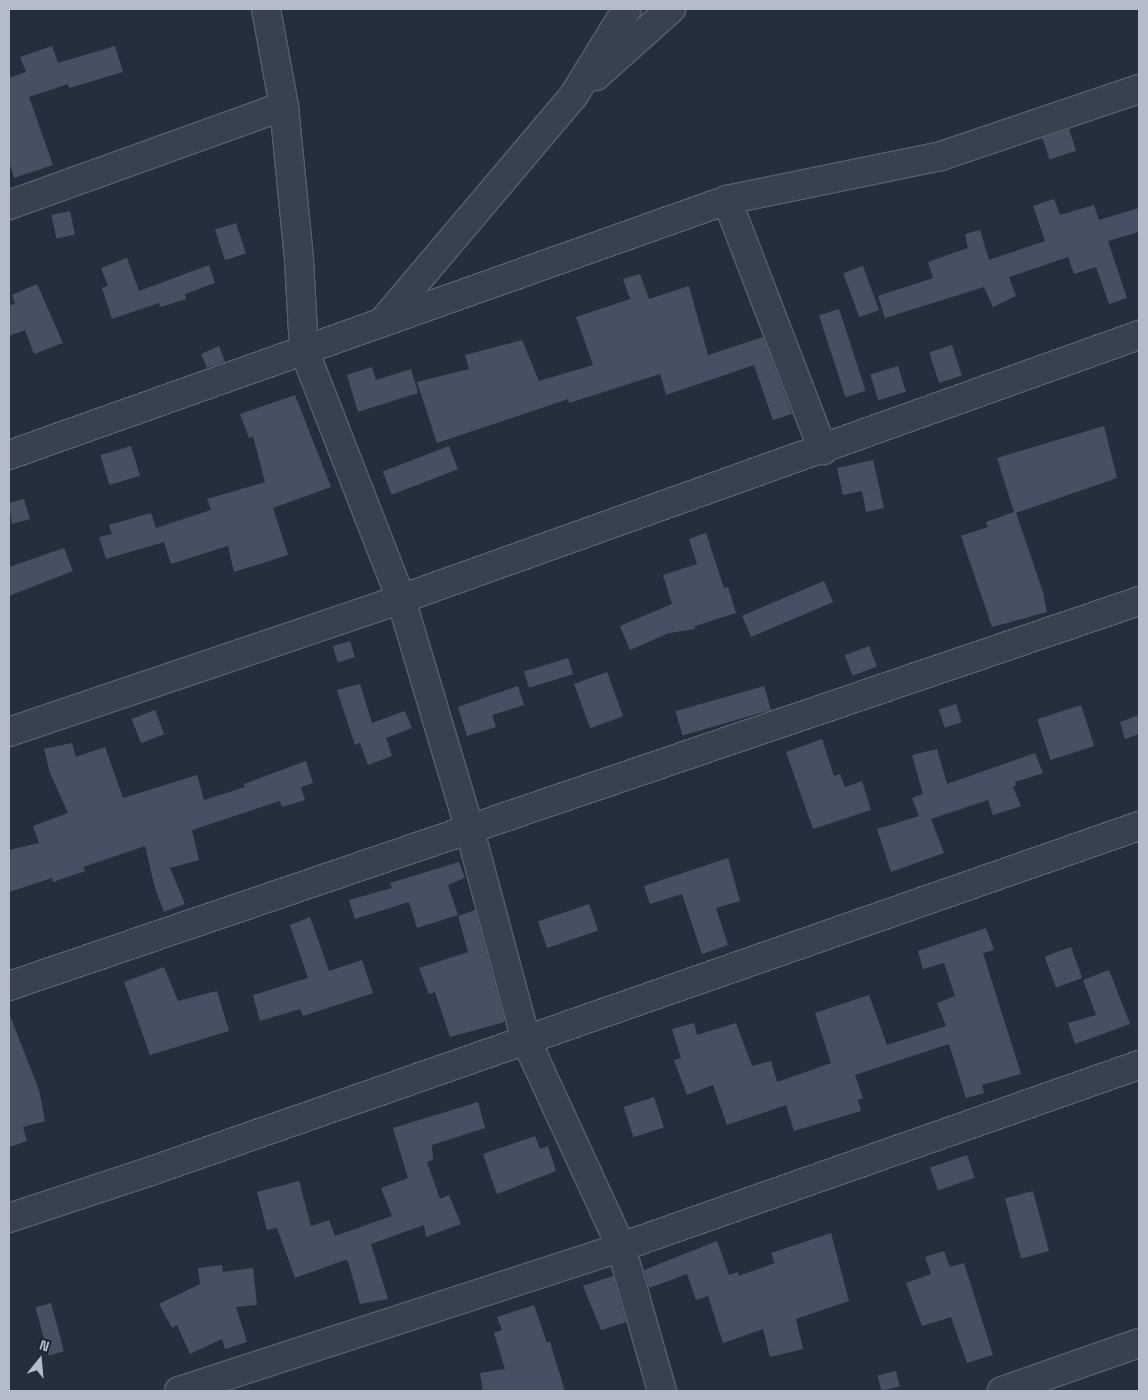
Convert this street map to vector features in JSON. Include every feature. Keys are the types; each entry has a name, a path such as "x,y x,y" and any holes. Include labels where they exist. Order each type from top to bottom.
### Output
{"street":[{"path":"266,9 284,106 300,260 304,350 401,599 470,831 526,1040 621,1247 662,1391"},
{"path":"574,95 627,9"},
{"path":"383,322 574,95 671,9"},
{"path":"9,455 727,200 941,156 1139,89"},
{"path":"9,205 284,106"},
{"path":"727,200 823,450"},
{"path":"9,732 401,599 823,450 1139,335"},
{"path":"9,986 470,831 1139,601"},
{"path":"9,1218 1139,826"},
{"path":"180,1391 621,1247 1139,1065"},
{"path":"1002,1391 1139,1343"}],"building":[{"path":"52,46 58,63 115,46 123,72 69,88 68,84 29,97 53,165 14,178 9,161 9,78 26,72 20,57"},
{"path":"1069,129 1076,151 1049,160 1042,138"},
{"path":"1054,199 1060,215 1094,205 1099,220 1139,208 1139,232 1108,241 1127,298 1109,304 1096,267 1074,274 1068,257 1009,277 1016,296 993,307 984,287 885,318 878,296 933,278 928,262 968,248 965,234 980,230 989,260 1045,241 1033,206"},
{"path":"70,211 75,234 56,238 51,215"},
{"path":"236,223 246,253 225,260 215,230"},
{"path":"127,258 139,291 209,265 215,283 185,294 186,299 161,307 159,303 112,319 102,288 108,286 101,268"},
{"path":"863,266 879,310 859,317 843,273"},
{"path":"640,274 649,299 689,286 708,355 763,337 792,414 773,420 754,365 666,395 660,374 569,403 568,399 437,443 417,382 469,369 465,355 522,340 539,381 593,365 576,317 630,299 623,279"},
{"path":"37,284 63,343 34,354 25,330 9,336 9,306 15,303 12,295"},
{"path":"839,309 866,391 846,397 819,315"},
{"path":"952,345 962,375 939,383 929,352"},
{"path":"219,346 225,362 207,368 201,354"},
{"path":"898,366 906,392 878,400 870,374"},
{"path":"372,367 376,380 411,369 418,393 358,412 347,375"},
{"path":"295,395 331,487 273,508 288,555 234,572 228,546 171,564 164,542 106,559 99,537 112,534 109,525 151,513 156,528 211,510 207,499 265,482 253,436 249,438 240,414"},
{"path":"1104,426 1117,478 1016,513 1043,592 1047,612 992,627 961,536 988,527 986,522 1014,512 997,458"},
{"path":"131,446 140,476 109,485 100,455"},
{"path":"449,446 458,469 392,495 383,471"},
{"path":"873,460 884,508 866,512 862,491 843,495 837,468"},
{"path":"24,499 30,519 12,524 9,503"},
{"path":"706,533 724,588 728,587 736,613 695,626 695,629 669,633 630,650 620,626 672,604 663,575 697,564 689,539"},
{"path":"64,548 73,571 9,596 9,567"},
{"path":"824,581 833,602 751,637 742,616"},
{"path":"350,641 355,657 338,663 333,646"},
{"path":"869,646 877,667 853,676 845,655"},
{"path":"568,658 573,674 529,688 524,671"},
{"path":"607,672 623,716 590,728 574,684"},
{"path":"360,684 372,723 405,711 412,728 386,738 392,756 368,765 360,743 355,745 337,690"},
{"path":"518,686 524,705 492,715 496,727 467,736 458,707"},
{"path":"764,686 771,710 682,735 676,711"},
{"path":"956,704 962,722 945,728 939,710"},
{"path":"1081,705 1094,746 1051,760 1037,719"},
{"path":"155,710 164,734 141,743 132,719"},
{"path":"1139,715 1139,734 1125,739 1120,722"},
{"path":"822,739 834,776 840,774 845,787 862,781 871,810 813,829 786,752"},
{"path":"72,743 76,757 105,747 123,798 197,775 204,800 245,787 244,784 306,761 313,783 301,787 305,800 282,807 280,801 192,830 199,860 170,868 185,904 164,912 155,888 145,846 83,867 85,871 53,882 52,878 9,892 9,850 39,843 33,826 68,813 50,773 44,749"},
{"path":"937,749 947,784 1035,753 1043,773 1015,782 1016,785 1013,787 1021,806 993,815 988,800 931,819 944,853 891,872 877,829 919,816 912,798 923,794 912,755"},
{"path":"728,858 740,901 716,908 728,945 702,954 682,894 650,904 644,886"},
{"path":"459,862 465,878 448,885 458,915 417,928 409,902 355,919 349,900 392,888 390,883"},
{"path":"589,904 598,930 547,948 538,922"},
{"path":"475,910 505,1022 450,1037 435,992 429,994 419,968 468,952 458,916"},
{"path":"310,917 329,971 362,960 373,993 303,1016 300,1009 260,1021 253,995 308,978 290,925"},
{"path":"986,928 994,950 983,953 1021,1074 982,1085 984,1093 966,1098 949,1044 855,1075 863,1098 858,1100 861,1111 794,1131 786,1105 727,1125 713,1085 687,1095 674,1060 681,1058 672,1029 694,1023 697,1035 736,1023 752,1066 771,1061 777,1082 831,1063 815,1013 869,995 887,1045 946,1026 937,1003 955,996 944,963 923,969 918,951"},
{"path":"1071,947 1082,978 1056,988 1045,957"},
{"path":"164,967 178,1001 217,991 229,1031 150,1055 124,982"},
{"path":"1109,970 1130,1024 1075,1044 1068,1023 1096,1015 1083,980"},
{"path":"9,1013 39,1090 45,1121 23,1127 27,1141 9,1147"},
{"path":"654,1097 664,1127 633,1137 624,1107"},
{"path":"478,1102 485,1128 432,1145 433,1160 427,1162 440,1199 449,1195 461,1224 426,1237 424,1225 371,1244 388,1299 360,1304 348,1261 345,1260 295,1278 277,1228 267,1230 257,1192 299,1181 311,1226 329,1220 335,1236 392,1216 381,1188 408,1178 393,1128"},
{"path":"535,1136 540,1149 548,1146 556,1171 497,1194 483,1154"},
{"path":"967,1155 975,1178 938,1190 930,1168"},
{"path":"1033,1191 1049,1251 1021,1258 1005,1199"},
{"path":"831,1233 849,1301 796,1319 803,1349 770,1357 763,1329 723,1343 708,1296 696,1300 687,1274 649,1288 644,1270 717,1241 729,1275 738,1272 739,1276 775,1263 771,1253"},
{"path":"944,1251 950,1267 964,1263 993,1355 967,1363 951,1317 922,1326 906,1283 931,1274 925,1257"},
{"path":"222,1265 223,1272 253,1268 257,1305 236,1307 247,1342 225,1349 222,1339 190,1354 177,1325 172,1328 159,1304 200,1284 198,1268"},
{"path":"613,1276 626,1322 601,1330 583,1286"},
{"path":"51,1303 64,1351 48,1355 36,1307"},
{"path":"534,1305 547,1343 550,1342 565,1391 483,1391 480,1373 505,1369 494,1333 502,1330 497,1317"},
{"path":"896,1371 900,1387 881,1391 878,1376"}]}
